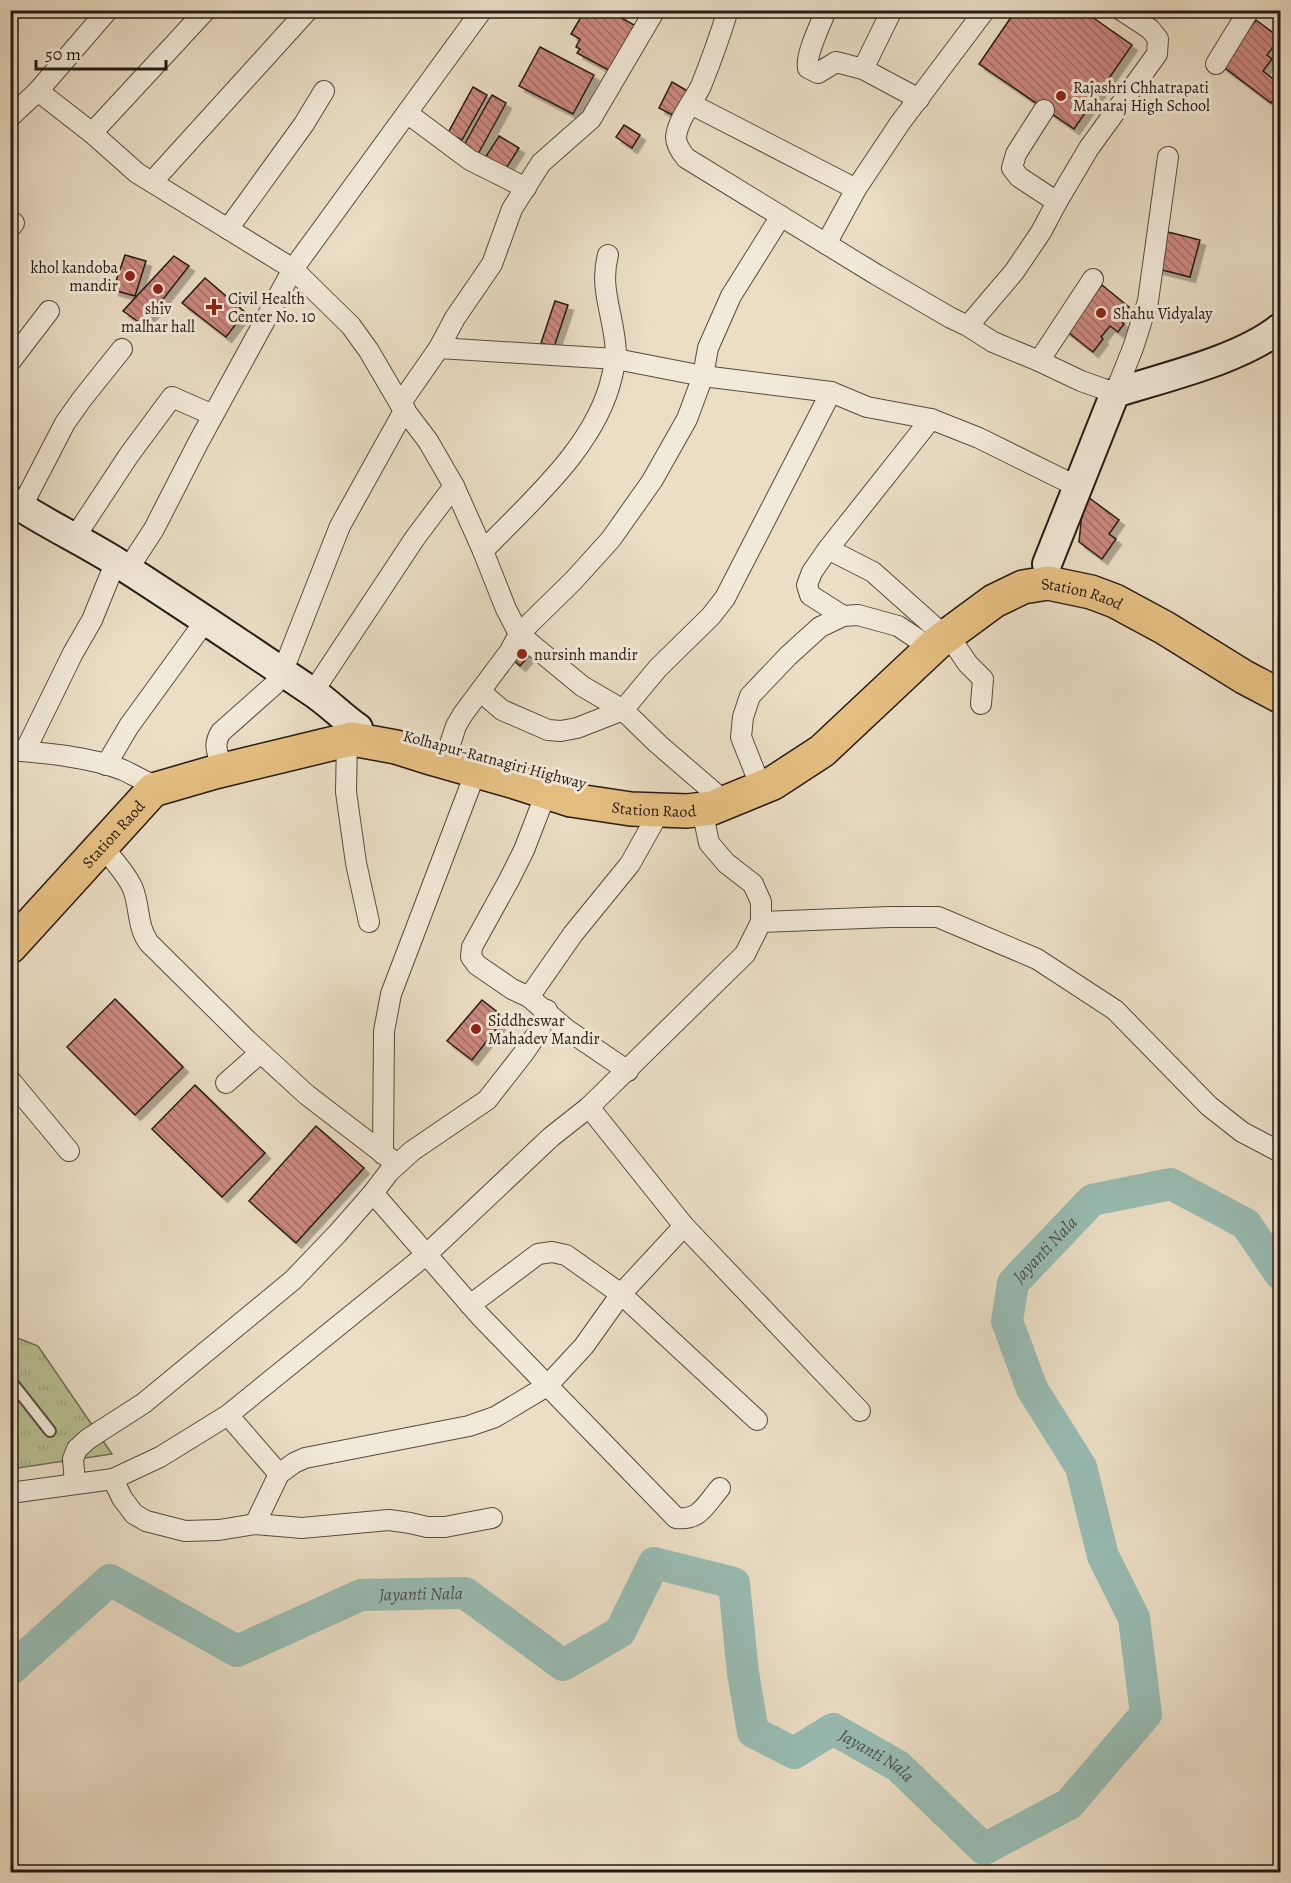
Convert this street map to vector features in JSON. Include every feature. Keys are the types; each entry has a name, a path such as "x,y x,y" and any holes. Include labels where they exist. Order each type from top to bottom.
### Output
{"highway":[{"path":"1048,574 1075,570 1128,592 1156,606 1225,649 1281,680"},
{"name":"Kolhapur-Ratnagiri Highway","path":"10,933 80,854 148,783 220,761 352,734 421,736 573,780 642,796 714,801 758,780 813,743 847,707 1006,578 1024,571 1048,574"},
{"name":"Station Raod","path":"1048,574 1115,601 1165,628 1244,677 1281,696"},
{"name":"Station Raod","path":"10,947 153,790 352,734 352,739 396,747 572,801 631,809 687,811 773,783 822,751 900,677 936,636"}],"street":[{"path":"10,117 38,91 108,10"},
{"path":"92,133 206,10"},
{"path":"152,182 308,10"},
{"path":"148,783 106,765 56,754 18,750 122,565 154,529 293,269 482,10"},
{"path":"220,761 215,747 221,732 274,686 282,673 340,526 402,407 455,318 492,264 512,209 541,163 591,119 655,10"},
{"path":"728,10 700,87 676,138 677,145 686,158 951,318 993,342 1081,381 1115,393 1215,361 1256,344 1281,328"},
{"path":"826,10 815,41 807,54 808,68 818,73 836,62 863,69 919,99"},
{"path":"863,69 892,10"},
{"path":"826,244 856,189 900,123 985,10"},
{"path":"968,326 1014,272 1041,232 1089,148 1157,54 1158,39 1150,29 1121,10"},
{"path":"1215,64 1249,10"},
{"path":"10,1493 113,1479 160,1457 228,1415 345,1318 427,1254 551,1137 590,1107 745,954 761,922 761,902 753,884 726,863 710,843 705,825 714,801 623,710 582,686 519,634 506,609 454,486 428,441 402,407 369,351 351,326 293,269 137,173 92,133 38,91"},
{"path":"228,229 304,124 324,92"},
{"path":"691,104 856,189"},
{"path":"1044,110 1016,154 1012,168 1019,177 1057,202"},
{"path":"407,113 470,160 526,188"},
{"path":"1048,574 1078,487 1133,348 1148,301 1168,157"},
{"path":"450,744 456,726 510,651 519,634 574,580 610,538 652,482 687,419 703,376 708,348 731,296 781,216"},
{"path":"483,551 561,468 588,434 608,396 616,358 605,286 604,270 608,255"},
{"path":"1039,361 1093,279"},
{"path":"10,362 49,311"},
{"path":"439,348 616,358 703,376 831,392 867,407 931,419 979,438 1078,487"},
{"path":"122,349 65,423 14,503 122,565 313,692 340,715 352,734 346,792 356,863 369,922"},
{"path":"481,692 502,710 549,730 561,731 577,728 623,710 658,668 711,616 725,598 831,392"},
{"path":"75,537 129,455 172,397 213,415"},
{"path":"843,616 810,595 807,585 812,572 931,419"},
{"path":"313,692 415,538 454,486"},
{"path":"828,549 873,572 896,591 936,636 983,679 981,704"},
{"path":"879,620 896,591"},
{"path":"758,780 741,737 743,717 750,696 788,656 820,627 843,616 858,615 936,636"},
{"path":"106,765 129,726 206,620"},
{"path":"75,1483 73,1459 77,1449 87,1439 144,1403 293,1280 337,1234 389,1172 384,1031 391,994 476,771"},
{"path":"546,793 519,860 472,947 471,957 477,965 512,989 530,997 566,1029 627,1071"},
{"path":"530,997 573,934 630,864 658,814 663,810"},
{"path":"102,846 132,887 143,935 149,943 260,1053 307,1095 390,1159"},
{"path":"761,922 938,917 1037,959 1115,1010 1209,1106 1242,1132 1281,1152"},
{"path":"390,1159 412,1150 487,1100 539,1031 547,1010"},
{"path":"226,1083 260,1053"},
{"path":"10,1080 69,1151"},
{"path":"590,1107 684,1226 860,1411"},
{"path":"373,1193 471,1305 676,1518 686,1520 698,1515 720,1488"},
{"path":"255,1524 279,1474 294,1463 305,1458 469,1425 495,1417 548,1386 584,1346 621,1294 684,1226"},
{"path":"471,1305 538,1254 552,1252 566,1255 621,1294 757,1420"},
{"path":"228,1415 279,1474"},
{"path":"113,1479 122,1498 134,1514 146,1521 185,1531 219,1530 255,1524 302,1528 389,1520 427,1527 492,1518"}],"lane":[{"path":"10,1380 50,1431"}],"green space":[{"path":"10,1335 38,1346 112,1454 11,1469"}],"building":[{"path":"585,10 608,10 641,29 616,74 577,53 580,49 576,47 580,39 571,34"},
{"name":"Rajashri Chhatrapati Maharaj High School","path":"1016,10 1082,10 1132,45 1074,129 979,64"},
{"path":"1256,20 1280,38 1267,55 1272,59 1263,71 1280,84 1280,91 1271,103 1221,65"},
{"path":"540,47 594,75 573,114 519,86"},
{"path":"672,82 693,94 680,119 659,108"},
{"path":"473,87 487,95 462,140 448,133"},
{"path":"492,95 506,103 477,156 463,147"},
{"path":"624,125 640,135 632,148 616,137"},
{"path":"499,136 519,148 505,170 485,158"},
{"path":"1164,231 1200,240 1190,277 1154,268"},
{"name":"khol kandoba mandir","path":"125,255 146,261 135,296 113,290"},
{"name":"shiv malhar hall","path":"174,256 189,266 143,325 123,311"},
{"name":"Civil Health Center No. 10","path":"205,278 245,312 226,337 182,303"},
{"name":"Shahu Vidyalay","path":"1102,285 1129,307 1119,319 1124,324 1118,332 1110,326 1093,352 1065,330"},
{"path":"555,301 568,305 554,347 541,343"},
{"path":"1084,494 1119,520 1109,534 1116,539 1102,559 1079,542"},
{"name":"nursinh mandir","path":"525,642 534,650 520,666 511,658"},
{"path":"115,999 183,1067 135,1115 67,1047"},
{"name":"Siddheswar Mahadev Mandir","path":"482,1000 505,1018 472,1060 447,1041"},
{"path":"195,1085 265,1153 222,1197 152,1129"},
{"path":"316,1126 364,1168 296,1243 249,1201"}],"waterway":[{"name":"Jayanti Nala","path":"10,1670 110,1580 237,1651 361,1595 465,1593 563,1665 620,1632 654,1563 734,1583 743,1673 753,1732 794,1753 833,1729 898,1766 984,1849 1069,1804 1146,1714 1134,1618 1103,1556 1081,1467 1032,1389 1007,1321 1013,1283 1092,1200 1171,1184 1246,1224 1280,1274"}],"place":[{"name":"Rajashri Chhatrapati Maharaj High School","path":"1061,96"},
{"name":"khol kandoba mandir","path":"130,276"},
{"name":"shiv malhar hall","path":"158,289"},
{"name":"Civil Health Center No. 10","path":"214,307"},
{"name":"Shahu Vidyalay","path":"1101,313"},
{"name":"nursinh mandir","path":"522,654"},
{"name":"Siddheswar Mahadev Mandir","path":"476,1029"}]}
